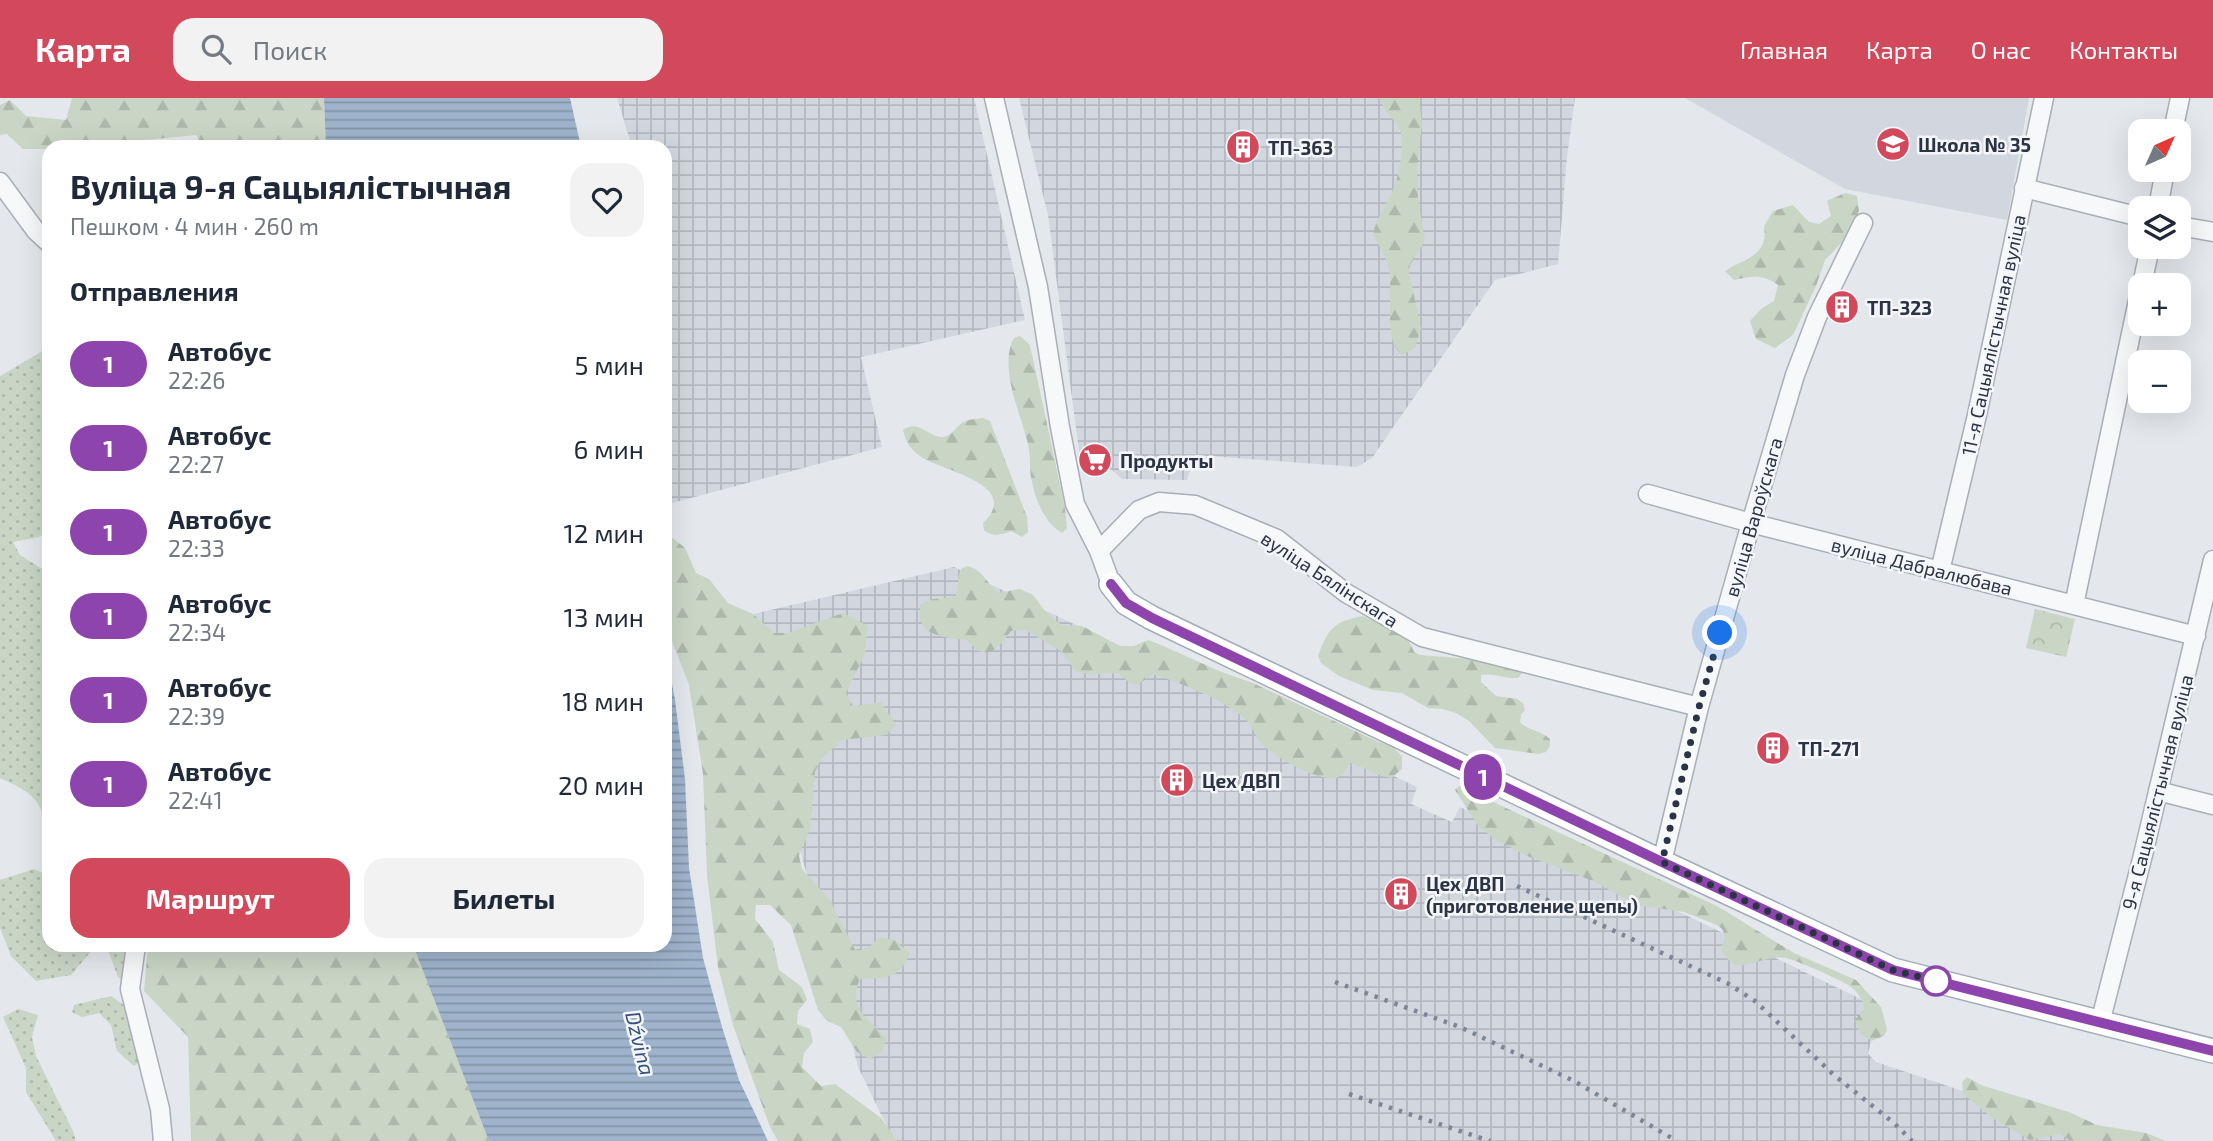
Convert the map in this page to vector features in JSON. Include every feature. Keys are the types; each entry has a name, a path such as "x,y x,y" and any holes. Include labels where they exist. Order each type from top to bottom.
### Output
{"main road":[{"path":"1111,584 1126,603 1152,618 1893,970 2213,1051"},
{"path":"2100,1023 2213,1058"}],"street":[{"path":"994,98 1038,287 1075,504 1100,551 1111,584"},
{"name":"11-я Сацыялістычная вуліца","path":"1940,571 1977,415 2044,98"},
{"path":"2176,119 2180,98"},
{"path":"0,182 42,237"},
{"path":"2025,188 2128,215"},
{"name":"вуліца Вароўскага","path":"1662,862 1699,707 1795,375 1817,317 1863,223"},
{"path":"2191,228 2213,232"},
{"path":"2074,605 2131,336"},
{"name":"вуліца Дабралюбава","path":"1648,494 1751,523 2196,636"},
{"name":"вуліца Бялінскага","path":"1100,551 1139,510 1159,502 1195,505 1277,539 1346,593 1422,637 1699,707"},
{"name":"9-я Сацыялістычная вуліца","path":"2100,1023 2213,560"},
{"path":"2158,792 2213,805"},
{"path":"135,952 130,989 160,1109 163,1141"}],"shaded area":[{"path":"617,98 974,98 1025,320 861,357 882,447 672,503 672,140 630,140"},
{"path":"1019,98 1575,98 1558,264 1495,280 1372,458 1357,467 1195,455 1187,480 1122,479 1112,470 1078,468 1079,451 1048,215"},
{"name":"Школа № 35","path":"1685,98 2029,98 2007,220 1845,189"},
{"path":"954,567 1417,787 1411,804 1452,822 1460,807 1863,1000 1877,1014 1868,1054 1876,1062 2113,1141 894,1141 858,1067 775,761 741,617"}],"green space":[{"path":"72,98 324,98 326,140 199,140 196,135 146,140 42,140 42,149 23,149 7,134 0,135 0,105 10,100 26,116 66,120"},
{"path":"1379,98 1419,98 1422,124 1417,168 1418,198 1425,241 1410,265 1409,272 1421,328 1415,348 1402,355 1396,348 1390,327 1389,270 1373,235 1397,177 1402,151 1401,136 1398,126"},
{"path":"1845,193 1857,196 1859,210 1851,233 1825,260 1793,335 1775,348 1756,339 1750,321 1761,309 1774,301 1778,285 1757,277 1734,280 1725,271 1759,250 1765,236 1764,226 1773,211 1793,205 1809,222 1819,224 1831,216 1827,201"},
{"path":"1020,336 1029,344 1032,354 1065,508 1067,529 1062,533 1046,518 1036,496 1028,444 1012,391 1008,363 1014,338"},
{"path":"41,352 42,535 13,542 20,555 42,569 42,811 27,793 0,778 0,376"},
{"path":"983,418 990,421 1027,517 1028,532 1022,537 1011,531 997,535 984,530 983,523 993,510 993,498 986,489 974,480 920,456 909,445 903,430 914,426 944,437 964,422"},
{"path":"672,538 685,548 696,573 709,579 728,603 753,614 774,633 788,633 843,613 868,626 865,654 846,693 853,706 881,702 896,725 886,735 842,740 821,759 815,772 810,829 799,856 802,869 830,900 855,950 869,947 880,937 894,940 910,953 896,973 885,977 860,979 857,989 856,997 861,1012 886,1038 882,1052 870,1059 857,1052 841,1027 827,1021 818,1010 791,925 770,905 756,905 755,919 773,942 779,970 802,987 807,1000 798,1011 797,1024 810,1029 813,1042 804,1053 802,1067 821,1086 835,1084 881,1118 897,1141 778,1141 770,1127 733,1025 718,967 707,875 703,774 689,685 672,641"},
{"path":"967,566 981,574 998,593 1020,589 1033,595 1045,611 1061,625 1082,626 1120,646 1134,646 1148,640 1253,683 1392,746 1402,756 1402,769 1391,778 1350,763 1343,774 1336,778 1317,776 1266,748 1248,722 1232,709 1165,678 1154,674 1137,685 1118,673 1089,674 1075,671 1062,652 1026,630 1011,631 995,649 985,653 967,640 929,631 921,622 920,605 933,599 955,597 961,569"},
{"path":"2035,609 2075,619 2066,657 2026,648"},
{"path":"1363,616 1400,634 1414,652 1420,655 1507,662 1521,666 1522,673 1518,678 1481,675 1481,682 1496,696 1517,699 1523,703 1525,710 1520,722 1550,739 1546,752 1539,754 1495,748 1469,721 1456,713 1428,708 1402,693 1373,690 1339,676 1321,663 1318,656 1329,632 1339,623"},
{"path":"1459,786 1717,906 1794,953 1856,980 1881,1007 1887,1029 1884,1036 1871,1041 1860,1033 1855,1020 1864,1009 1863,1002 1846,983 1785,958 1736,965 1727,959 1721,950 1725,936 1717,925 1684,912 1637,905 1593,881 1527,856 1495,839 1478,826 1455,790"},
{"path":"34,869 42,873 42,952 90,952 71,975 36,981 11,956 0,928 0,880"},
{"path":"109,952 130,952 125,983 118,977"},
{"path":"147,952 416,952 489,1141 191,1141 188,1037 144,991"},
{"path":"111,996 125,1006 143,1060 134,1066 117,1051 111,1025 99,1013 82,1017 72,1012 74,1005"},
{"path":"18,1009 38,1015 32,1037 36,1056 76,1141 56,1141 26,1092 26,1068 3,1017"},
{"path":"1967,1077 1981,1085 2069,1112 2097,1125 2146,1133 2166,1141 2071,1141 2060,1134 2030,1140 1991,1117 1963,1094 1962,1082"}],"water":[{"path":"324,98 570,98 579,140 326,140"},
{"name":"Dźvina","path":"672,684 685,779 689,868 703,958 739,1080 768,1141 489,1141 416,952 672,952"}],"railway":[{"path":"1517,886 1727,983 1755,1001 1834,1075 1912,1141"},
{"path":"1335,982 1460,1027 1574,1081 1677,1141"},
{"path":"1349,1094 1490,1141"}],"bus line":[{"name":"1","path":"1111,584 1126,603 1152,618 1893,970 2213,1051"}],"place":[{"name":"Школа № 35","path":"1893,144"},
{"name":"ТП-363","path":"1243,147"},
{"name":"ТП-323","path":"1842,307"},
{"name":"Продукты","path":"1095,460"},
{"name":"ТП-271","path":"1773,748"},
{"name":"Цех ДВП","path":"1177,780"},
{"name":"Цех ДВП (приготовление щепы)","path":"1401,894"}],"route":[{"path":"1720,633 1699,707 1662,862 1893,970 1936,981"}]}
